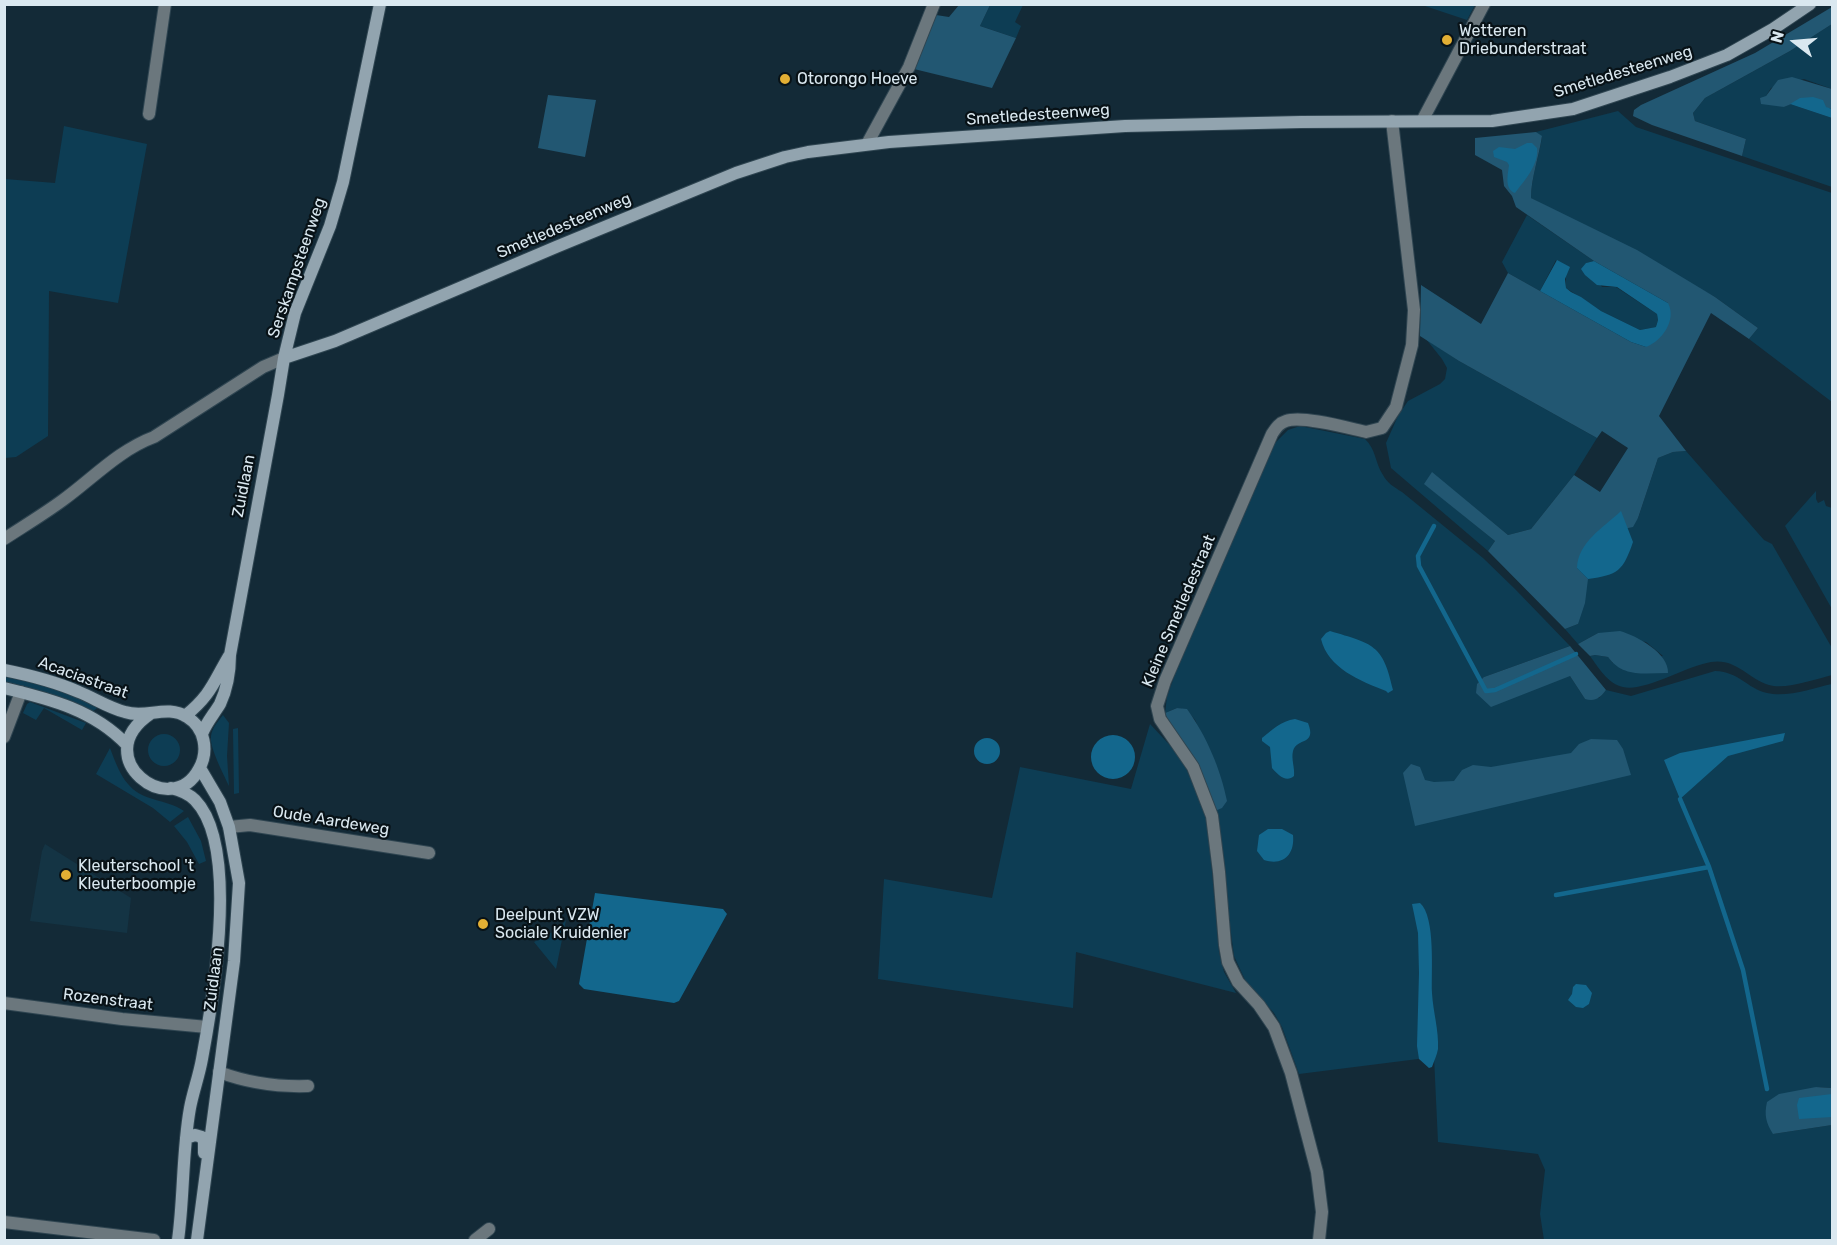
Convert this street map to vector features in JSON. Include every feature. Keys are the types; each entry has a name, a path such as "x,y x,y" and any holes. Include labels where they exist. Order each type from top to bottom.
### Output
{"street":[{"path":"149,114 165,4"},
{"name":"Serskampsteenweg","path":"4,538 63,500 100,470 142,442 154,437 263,367 284,358 295,313 341,192 380,4"},
{"path":"867,144 909,67 934,4"},
{"path":"1422,121 1484,4"},
{"name":"Smetledesteenweg","path":"284,358 334,341 736,173 784,157 867,144 1125,126 1492,121 1573,109 1670,78 1727,55 1773,29 1810,4"},
{"name":"Kleine Smetledestraat","path":"1319,1240 1322,1212 1317,1172 1291,1073 1274,1027 1238,982 1228,962 1220,872 1212,816 1193,768 1160,719 1157,706 1165,681 1272,434 1278,425 1293,420 1305,420 1366,432 1375,431 1388,422 1396,406 1412,345 1414,309 1392,121"},
{"name":"Zuidlaan","path":"202,734 220,704 227,682 284,358"},
{"name":"Zuidlaan","path":"185,716 196,708 207,695 230,655"},
{"name":"Acaciastraat","path":"4,669 75,690 124,712 150,714 170,711 185,716"},
{"name":"Acaciastraat","path":"4,687 62,704 93,717 113,730 127,744 135,727 150,714"},
{"path":"4,737 21,692"},
{"path":"127,744 128,758 133,770 141,780 153,787 171,788 190,781 200,768 205,750 202,734 197,725 185,716"},
{"name":"Zuidlaan","path":"197,1240 234,961 239,899 236,856 229,827 220,802 200,768"},
{"name":"Zuidlaan","path":"171,788 186,793 194,799 203,812 211,831 219,872 220,923 202,1061 190,1107 183,1164 182,1215 178,1240"},
{"name":"Oude Aardeweg","path":"229,827 250,825 429,853"},
{"name":"Rozenstraat","path":"4,1003 122,1019 207,1027"},
{"path":"219,1072 234,1078 282,1087 308,1086"},
{"name":"Zuidlaan","path":"186,1138 198,1136 204,1142 200,1185 203,1201"},
{"path":"4,1222 154,1240"},
{"path":"475,1240 489,1229"}],"shaded area":[{"path":"959,5 990,5 980,26 1016,38 992,88 914,69 936,15 949,17"},
{"path":"990,5 1023,5 1015,22 1021,26 1016,38 980,26"},
{"path":"1422,5 1475,5 1467,20"},
{"path":"1832,7 1832,24 1790,51 1705,98 1693,113 1695,121 1746,139 1742,156 1652,125 1633,116 1634,110 1641,105 1755,53"},
{"path":"1832,24 1832,89 1804,79 1771,88 1766,96 1784,107 1790,104 1832,118 1832,187 1742,156 1746,139 1695,121 1693,113 1705,98 1790,51"},
{"path":"1792,77 1832,89 1832,109 1796,102 1784,107 1761,104 1760,98 1766,96 1778,80"},
{"path":"548,95 596,100 585,157 538,148"},
{"path":"1813,97 1823,100 1826,107 1832,109 1832,118 1790,104 1800,98"},
{"path":"1618,111 1636,127 1832,193 1832,402 1749,339 1758,328 1715,297 1531,198 1542,137 1536,132"},
{"path":"64,126 147,144 118,303 49,291 48,436 16,457 5,458 5,179 55,183"},
{"path":"1536,132 1542,136 1531,198 1637,250 1715,297 1758,328 1749,339 1711,313 1659,416 1686,451 1673,452 1658,458 1633,527 1618,530 1577,568 1588,579 1585,603 1578,624 1565,629 1488,551 1495,541 1424,484 1432,472 1508,535 1531,529 1574,475 1600,492 1628,448 1602,431 1597,438 1459,361 1420,336 1421,285 1481,324 1508,273 1631,342 1646,347 1668,303 1594,261 1516,207 1512,196 1504,186 1502,170 1475,155 1475,138"},
{"path":"1532,143 1537,148 1536,161 1515,193 1508,185 1509,165 1494,157 1493,151 1499,147 1515,149"},
{"path":"1527,215 1594,261 1586,263 1602,287 1616,287 1657,314 1656,327 1640,330 1601,311 1566,288 1566,273 1556,260 1540,291 1508,273 1502,262"},
{"path":"1557,260 1570,267 1565,279 1566,288 1601,311 1640,330 1656,327 1657,314 1617,287 1597,285 1581,269 1586,263 1594,261 1668,303 1671,316 1662,335 1646,347 1631,342 1540,291"},
{"path":"1426,339 1459,361 1597,438 1574,475 1531,529 1508,535 1432,473 1425,484 1495,541 1488,551 1391,468 1386,443 1398,416 1408,401 1445,379 1447,368"},
{"path":"1300,426 1365,439 1389,483 1483,558 1570,646 1484,677 1570,676 1585,699 1599,698 1606,690 1631,696 1715,671 1731,674 1760,691 1775,694 1832,684 1832,1088 1816,1087 1773,1134 1832,1125 1832,1240 1544,1240 1540,1214 1545,1170 1538,1154 1438,1142 1434,1057 1299,1074 1282,1027 1274,1013 1246,982 1234,956 1215,811 1216,765 1195,720 1187,710 1177,708 1165,713 1167,697 1175,674 1275,443 1288,430"},
{"path":"1686,451 1764,540 1772,544 1832,648 1832,675 1776,686 1761,682 1728,663 1711,662 1643,686 1623,687 1608,679 1590,656 1608,657 1613,663 1663,656 1646,642 1598,633 1578,644 1565,629 1578,624 1577,568 1638,518 1658,458 1673,452"},
{"path":"1816,491 1818,503 1824,500 1826,506 1832,508 1832,609 1785,526"},
{"path":"1621,511 1633,542 1626,559 1613,573 1588,579 1577,568 1578,559 1593,536"},
{"path":"1330,631 1357,639 1374,648 1385,663 1393,690 1388,693 1356,678 1338,666 1330,658 1321,639"},
{"path":"1620,631 1643,641 1658,652 1667,666 1668,673 1628,671 1614,664 1608,657 1590,656 1578,644 1598,633"},
{"path":"1570,646 1606,690 1597,699 1585,699 1570,676 1491,707 1476,693 1477,684 1484,677"},
{"path":"4,673 63,691 100,706 92,712 5,682"},
{"path":"30,702 86,723 82,730 44,708 36,720 23,713"},
{"path":"1177,708 1187,709 1217,765 1227,801 1222,808 1215,811 1165,713"},
{"path":"223,715 229,723 227,756 229,786 217,761 211,741 213,730"},
{"path":"1295,719 1308,723 1310,735 1293,751 1294,776 1288,779 1279,775 1272,768 1270,747 1262,741 1262,738 1281,724"},
{"path":"1150,724 1180,756 1204,806 1209,837 1219,952 1224,972 1236,993 1076,952 1073,1008 878,979 884,879 992,898 1020,767 1131,789"},
{"path":"238,728 239,793 234,794 233,729"},
{"path":"1785,733 1783,741 1728,756 1680,799 1664,760 1680,753"},
{"path":"164,734 175,739 180,750 175,761 164,766 153,761 148,750 153,739"},
{"path":"1113,735 1129,741 1135,757 1129,773 1113,779 1097,773 1091,757 1097,741"},
{"path":"987,738 996,742 1000,751 996,760 987,764 978,760 974,751 978,742"},
{"path":"1591,739 1617,740 1623,749 1631,775 1415,826 1403,773 1411,764 1420,767 1425,780 1454,781 1462,770 1473,765 1491,767 1571,753 1579,744"},
{"path":"110,748 120,773 130,786 144,796 184,811 170,822 153,808 96,774"},
{"path":"188,817 201,841 206,861 199,864 187,842 174,826"},
{"path":"1268,829 1282,829 1293,835 1290,853 1282,860 1264,860 1257,851 1259,835"},
{"name":"Kleuterschool 't Kleuterboompje","path":"45,844 131,898 127,933 30,921"},
{"path":"595,893 723,909 727,914 679,1001 674,1003 584,989 579,984"},
{"path":"1420,903 1425,910 1431,932 1432,993 1438,1042 1436,1056 1432,1067 1429,1068 1419,1059 1417,1046 1418,933 1412,904"},
{"path":"566,920 556,969 534,942 558,929"},
{"path":"1576,984 1586,985 1592,993 1589,1004 1583,1008 1576,1007 1568,1000"},
{"path":"1816,1087 1832,1088 1832,1125 1773,1134 1766,1119 1767,1102 1779,1094"},
{"path":"1832,1094 1832,1117 1799,1119 1797,1105 1799,1098"}],"waterway":[{"path":"1434,526 1418,556 1419,566 1486,691 1495,690 1576,654"},
{"path":"1680,799 1709,867 1743,970 1767,1089"},
{"path":"1556,895 1709,867"}],"place":[{"name":"Wetteren Driebunderstraat","path":"1447,40"},
{"name":"Otorongo Hoeve","path":"785,79"},
{"name":"Kleuterschool 't Kleuterboompje","path":"66,875"},
{"name":"Deelpunt VZW Sociale Kruidenier","path":"483,924"}]}
